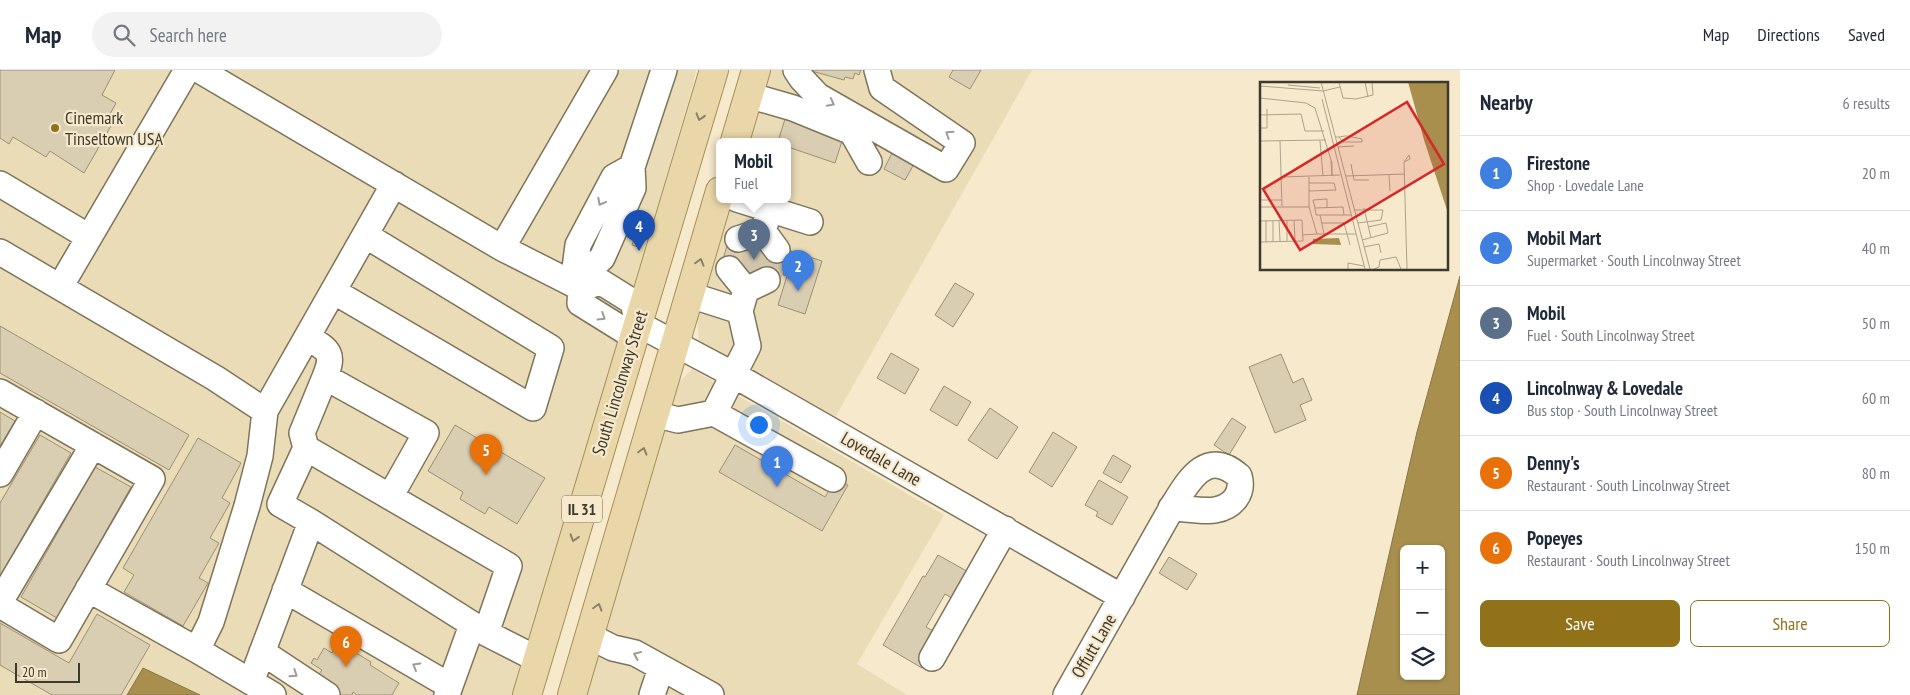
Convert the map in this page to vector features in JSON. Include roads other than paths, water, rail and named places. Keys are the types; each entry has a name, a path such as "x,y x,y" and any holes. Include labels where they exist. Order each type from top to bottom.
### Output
{"main road":[{"name":"South Lincolnway Street","path":"527,695 714,70"},
{"path":"736,138 752,83"},
{"path":"572,695 675,342 721,203"}],"street":[{"path":"60,287 187,70"},
{"path":"199,70 502,248 577,286 601,282 633,302 638,324"},
{"path":"502,248 605,70"},
{"path":"577,286 578,245 614,178 632,167 664,70"},
{"path":"796,70 818,96 946,169 962,143 882,88 877,70"},
{"path":"752,83 793,108 852,132 869,162"},
{"path":"0,184 89,237"},
{"path":"197,650 211,622 247,506 260,456 264,411 394,184"},
{"path":"732,203 762,235 810,222"},
{"path":"333,291 533,408 551,348 365,235"},
{"path":"0,252 215,378 264,411"},
{"path":"690,295 746,285 748,346 714,413"},
{"name":"Lovedale Lane","path":"638,324 734,375 1122,597"},
{"path":"307,338 324,348 330,354 331,362 302,434 306,448 280,504 479,629 537,659"},
{"path":"325,377 426,433 390,497"},
{"path":"0,392 36,412 152,479 59,640 0,604 93,445"},
{"path":"0,474 36,412"},
{"path":"654,414 678,420 714,413 834,479"},
{"path":"285,590 449,690 509,566 306,448"},
{"name":"Offutt Lane","path":"1066,695 1172,508"},
{"path":"251,682 311,522"},
{"path":"932,658 1005,529"},
{"path":"88,589 197,650 272,695"},
{"path":"589,636 613,648 635,653 711,695"},
{"path":"262,652 327,695"},
{"path":"652,695 661,668"}],"tunnel":[{"path":"750,275 759,245"},
{"path":"767,280 777,250"}],"place":[{"name":"Cinemark Tinseltown USA","path":"55,128"},
{"name":"Lincolnway & Lovedale","path":"639,251"},
{"name":"Mobil","path":"754,260"},
{"name":"Mobil Mart","path":"798,291"},
{"name":"Denny's","path":"486,475"},
{"name":"Firestone","path":"777,487"},
{"name":"Popeyes","path":"346,667"}]}
